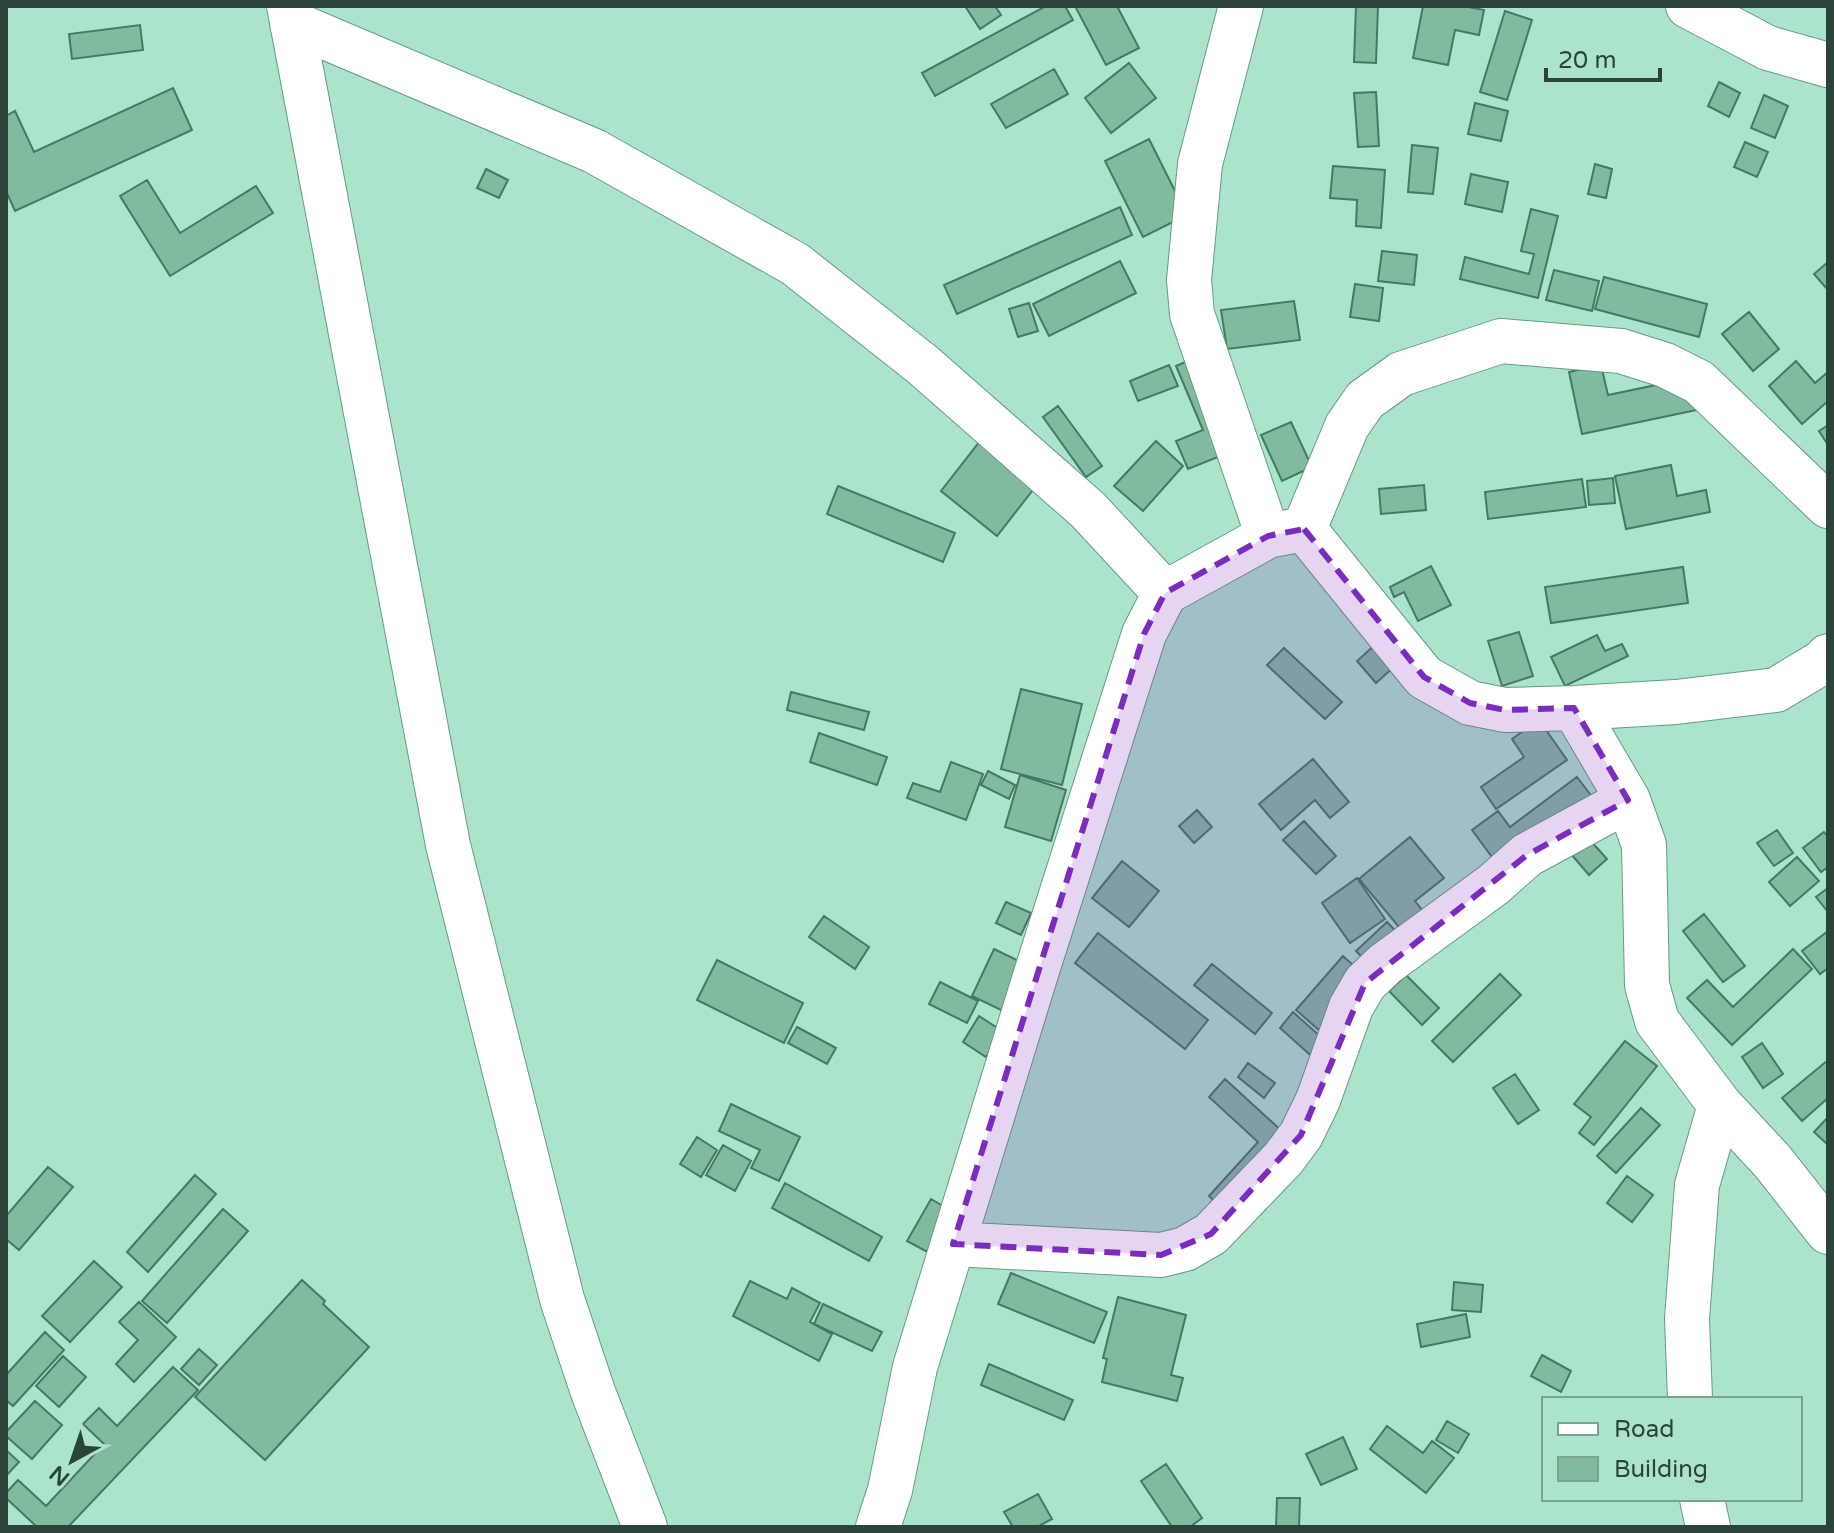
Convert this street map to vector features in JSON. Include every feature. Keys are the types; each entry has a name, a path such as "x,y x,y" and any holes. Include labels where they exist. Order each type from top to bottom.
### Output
{"street":[{"path":"1241,6 1200,164 1189,280 1192,314 1286,533 1424,677 1470,703 1505,710 1574,708 1676,702 1776,690 1827,659"},
{"path":"1688,6 1768,48 1828,65"},
{"path":"290,15 594,151 795,264 923,365 1088,510 1165,593"},
{"path":"290,15 448,845 562,1299 593,1392 645,1527"},
{"path":"878,1527 890,1490 915,1367 1144,634 1165,593 1286,533 1365,400 1401,374 1501,341 1621,351 1665,365 1699,382 1828,506"},
{"path":"1574,708 1628,800 1644,845 1647,985 1657,1021 1720,1105 1773,1162 1828,1232"},
{"path":"953,1244 1161,1255 1185,1249 1211,1234 1283,1159 1301,1135 1318,1100 1351,1007 1365,983 1385,964 1493,885 1527,855 1628,800"},
{"path":"1690,1397 1687,1319 1697,1185 1720,1105"},
{"path":"1702,1501 1708,1527"}],"highlighted area":[{"path":"1304,529 1424,677 1470,703 1505,710 1574,708 1628,800 1527,855 1365,983 1301,1135 1211,1234 1161,1255 953,1244 1144,634 1165,593 1268,536"}],"building":[{"path":"965,6 995,6 1001,15 980,29"},
{"path":"1046,6 1065,6 1073,20 935,96 922,73"},
{"path":"1075,6 1117,6 1139,48 1106,65"},
{"path":"1356,6 1378,6 1376,63 1354,62"},
{"path":"1423,6 1463,6 1484,10 1479,35 1455,30 1448,65 1413,58"},
{"path":"1505,11 1532,20 1507,100 1480,92"},
{"path":"140,25 143,50 72,59 69,34"},
{"path":"1129,63 1156,98 1111,133 1085,98"},
{"path":"1054,69 1068,94 1006,128 991,104"},
{"path":"1719,82 1740,93 1729,117 1708,106"},
{"path":"173,88 192,130 15,211 6,191 6,116 15,111 34,152"},
{"path":"1376,92 1379,146 1358,147 1354,93"},
{"path":"1764,95 1788,106 1775,138 1751,128"},
{"path":"1475,103 1508,111 1501,141 1468,134"},
{"path":"1149,139 1187,215 1143,237 1105,161"},
{"path":"1745,142 1768,152 1757,177 1734,167"},
{"path":"1412,145 1438,148 1433,194 1408,192"},
{"path":"1595,164 1612,169 1606,198 1588,194"},
{"path":"1333,166 1385,170 1381,228 1356,226 1357,200 1330,198"},
{"path":"486,169 508,180 499,198 477,188"},
{"path":"1471,174 1508,182 1502,212 1465,204"},
{"path":"147,180 180,233 256,186 273,213 170,276 120,196"},
{"path":"1120,207 1132,235 957,314 944,285"},
{"path":"1531,209 1558,216 1538,298 1460,279 1465,257 1529,274 1534,254 1521,251"},
{"path":"1382,251 1417,255 1414,285 1378,281"},
{"path":"1120,261 1136,293 1049,336 1033,304"},
{"path":"1828,262 1828,290 1814,274"},
{"path":"1554,270 1599,281 1592,311 1546,300"},
{"path":"1604,277 1707,304 1699,337 1595,309"},
{"path":"1355,284 1383,288 1379,321 1350,317"},
{"path":"1294,301 1300,340 1227,349 1221,310"},
{"path":"1029,303 1038,331 1018,337 1009,309"},
{"path":"1749,312 1779,349 1753,371 1722,334"},
{"path":"1199,356 1238,449 1188,469 1176,441 1203,430 1176,366"},
{"path":"1796,361 1815,383 1828,372 1828,401 1802,424 1769,386"},
{"path":"1169,365 1178,386 1138,401 1130,381"},
{"path":"1601,365 1608,395 1704,375 1711,407 1582,434 1569,372"},
{"path":"1058,406 1102,466 1086,477 1043,417"},
{"path":"1291,422 1312,467 1282,481 1261,435"},
{"path":"1828,425 1828,445 1819,431"},
{"path":"980,441 1036,486 997,536 941,491"},
{"path":"1156,441 1183,466 1143,511 1114,486"},
{"path":"1671,465 1677,496 1706,490 1710,512 1626,529 1615,476"},
{"path":"1613,478 1615,503 1589,505 1587,481"},
{"path":"1582,479 1586,507 1488,519 1485,492"},
{"path":"1424,485 1426,510 1381,514 1379,489"},
{"path":"838,486 955,533 943,562 827,514"},
{"path":"1431,566 1451,605 1418,621 1404,592 1394,597 1390,587"},
{"path":"1683,567 1688,603 1551,623 1545,587"},
{"path":"1519,632 1533,676 1502,686 1488,641"},
{"path":"1597,635 1605,651 1622,644 1628,656 1565,686 1551,657"},
{"path":"1377,643 1396,665 1376,683 1357,661"},
{"path":"1284,648 1342,702 1325,719 1267,665"},
{"path":"1021,689 1082,704 1062,785 1001,769"},
{"path":"791,692 869,712 864,730 787,710"},
{"path":"1539,720 1567,760 1496,809 1481,787 1524,757 1512,739"},
{"path":"819,733 887,757 877,785 810,762"},
{"path":"1313,759 1349,802 1330,818 1315,800 1281,830 1259,804"},
{"path":"951,762 983,774 966,820 907,798 913,783 940,792"},
{"path":"988,771 1015,785 1009,799 981,785"},
{"path":"1020,775 1066,790 1051,841 1005,827"},
{"path":"1577,777 1596,802 1503,872 1472,830 1498,811 1510,827"},
{"path":"1197,810 1212,827 1194,843 1179,826"},
{"path":"1304,821 1336,856 1316,874 1283,840"},
{"path":"1777,830 1793,853 1774,866 1757,843"},
{"path":"1824,832 1828,837 1828,867 1821,872 1803,848"},
{"path":"1410,837 1444,878 1415,901 1435,926 1413,944 1359,879"},
{"path":"1589,839 1607,859 1589,875 1571,854"},
{"path":"1797,857 1819,881 1790,906 1769,882"},
{"path":"1122,861 1159,891 1129,927 1092,898"},
{"path":"1357,878 1385,919 1350,943 1322,903"},
{"path":"1828,888 1828,912 1816,897"},
{"path":"1006,902 1031,913 1021,935 996,923"},
{"path":"1704,914 1745,966 1723,982 1683,931"},
{"path":"824,916 869,947 855,969 809,937"},
{"path":"1387,922 1407,943 1376,972 1356,951"},
{"path":"1828,931 1828,968 1820,974 1802,951"},
{"path":"1098,933 1208,1020 1185,1049 1075,963"},
{"path":"994,949 1025,964 1003,1011 972,996"},
{"path":"1793,949 1812,969 1732,1045 1687,998 1707,980 1733,1007"},
{"path":"1343,956 1367,978 1320,1031 1296,1010"},
{"path":"717,960 803,1003 784,1043 697,1000"},
{"path":"1212,964 1272,1013 1255,1034 1194,985"},
{"path":"1500,974 1521,995 1453,1062 1432,1041"},
{"path":"1406,975 1439,1008 1422,1025 1389,991"},
{"path":"940,982 978,1001 967,1023 929,1004"},
{"path":"1293,1012 1331,1046 1317,1061 1280,1028"},
{"path":"979,1016 1002,1031 986,1057 963,1042"},
{"path":"797,1027 836,1048 827,1064 788,1043"},
{"path":"1625,1041 1657,1066 1594,1145 1579,1133 1591,1117 1574,1104"},
{"path":"1762,1043 1783,1074 1763,1088 1742,1057"},
{"path":"1828,1060 1828,1098 1802,1121 1782,1098"},
{"path":"1248,1063 1275,1083 1264,1098 1238,1077"},
{"path":"1515,1074 1539,1110 1518,1124 1493,1088"},
{"path":"1225,1079 1296,1144 1230,1216 1209,1196 1258,1142 1209,1097"},
{"path":"731,1104 800,1137 779,1181 751,1168 760,1150 719,1131"},
{"path":"1641,1108 1660,1125 1616,1173 1597,1156"},
{"path":"1828,1117 1828,1145 1814,1132"},
{"path":"697,1137 717,1150 701,1177 680,1164"},
{"path":"723,1145 751,1161 735,1191 706,1175"},
{"path":"48,1167 73,1187 19,1250 6,1239 6,1216"},
{"path":"195,1175 216,1194 148,1272 127,1252"},
{"path":"1627,1176 1653,1195 1632,1222 1607,1203"},
{"path":"785,1183 882,1237 869,1261 772,1208"},
{"path":"931,1199 957,1214 933,1255 907,1241"},
{"path":"223,1209 248,1231 167,1323 142,1301"},
{"path":"94,1261 122,1287 70,1342 42,1316"},
{"path":"1011,1273 1107,1312 1094,1343 998,1304"},
{"path":"302,1280 369,1347 265,1460 195,1397"},
{"path":"750,1281 787,1299 792,1288 820,1303 810,1322 832,1334 819,1361 733,1316"},
{"path":"1454,1282 1483,1285 1481,1312 1452,1310"},
{"path":"1118,1297 1186,1315 1171,1375 1183,1378 1177,1401 1102,1382 1107,1359 1103,1358"},
{"path":"139,1302 176,1337 134,1382 116,1364 138,1340 119,1322"},
{"path":"823,1304 882,1332 872,1351 814,1324"},
{"path":"1466,1314 1470,1337 1421,1347 1417,1324"},
{"path":"45,1332 64,1350 13,1406 6,1400 6,1375"},
{"path":"199,1349 217,1365 199,1385 181,1369"},
{"path":"1542,1355 1571,1371 1561,1392 1531,1376"},
{"path":"63,1356 86,1377 59,1407 36,1386"},
{"path":"989,1364 1073,1400 1064,1420 981,1385"},
{"path":"173,1367 198,1390 68,1527 37,1527 6,1498 6,1493 18,1480 46,1506 104,1444 83,1424 99,1408 117,1426"},
{"path":"35,1401 62,1425 32,1459 6,1436 6,1432"},
{"path":"1447,1421 1469,1434 1458,1453 1436,1440"},
{"path":"1387,1426 1423,1453 1432,1441 1454,1458 1426,1493 1370,1449"},
{"path":"1343,1437 1357,1469 1321,1485 1306,1454"},
{"path":"6,1450 19,1462 6,1476"},
{"path":"1166,1464 1202,1518 1190,1527 1172,1527 1141,1481"},
{"path":"1038,1494 1052,1519 1037,1527 1013,1527 1004,1512"},
{"path":"1277,1498 1300,1498 1299,1527 1276,1527"}]}
